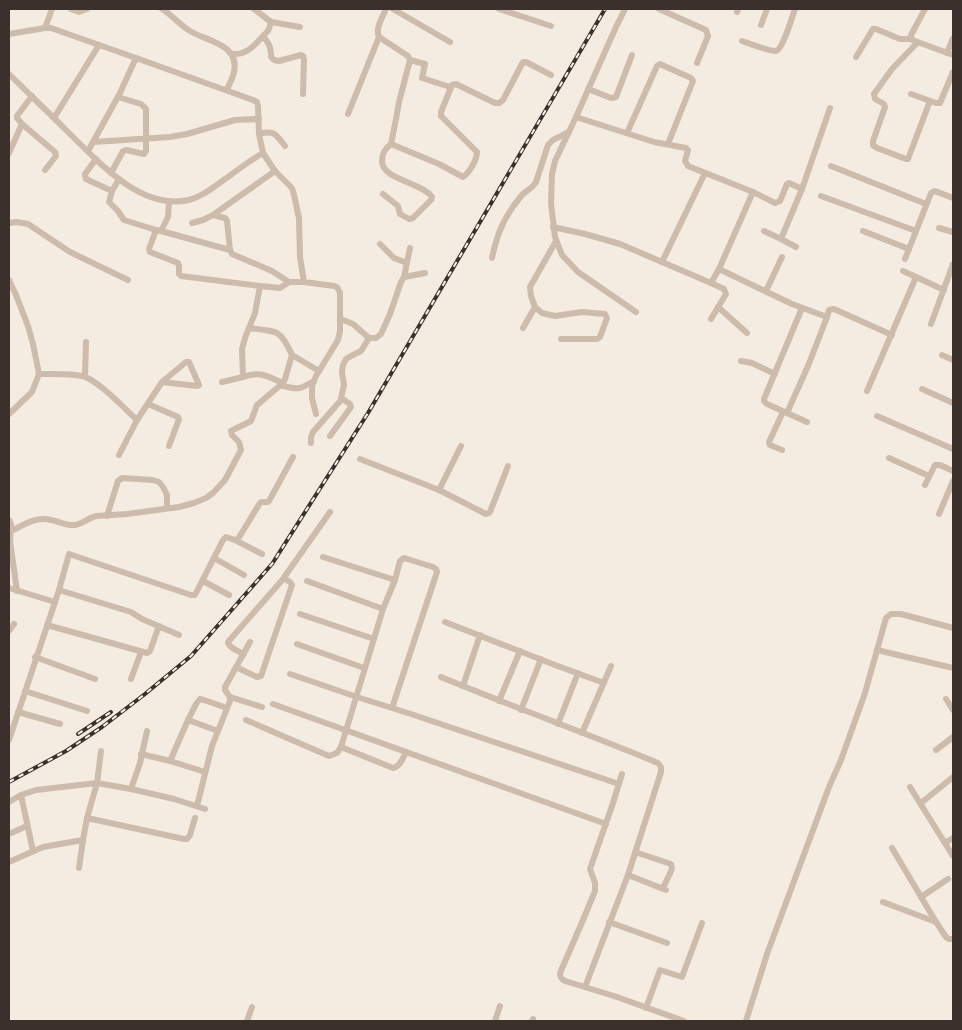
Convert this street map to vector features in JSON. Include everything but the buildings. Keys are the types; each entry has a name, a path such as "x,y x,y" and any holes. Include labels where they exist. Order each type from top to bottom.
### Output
{"street":[{"path":"45,28 52,9"},
{"path":"71,9 79,12 86,9"},
{"path":"162,9 186,29 223,46 232,54 234,72 226,90"},
{"path":"254,9 271,22 300,27"},
{"path":"386,9 377,30 377,36 408,56 410,60 425,64 422,78 450,87"},
{"path":"393,9 450,42"},
{"path":"499,9 551,26"},
{"path":"625,9 553,168 551,203 556,242 562,255 573,267 636,312"},
{"path":"659,9 706,30 708,36 696,63"},
{"path":"761,25 767,9"},
{"path":"742,40 772,50 778,50 784,40 795,9"},
{"path":"914,41 911,35 925,9"},
{"path":"232,54 246,52 269,29 271,22"},
{"path":"9,34 45,28 58,29 248,97 257,102 262,153 275,171 292,188 296,201 304,282"},
{"path":"856,57 873,29 950,54 953,38"},
{"path":"263,36 270,45 271,57 274,60 279,61 303,56 303,94"},
{"path":"348,114 379,38"},
{"path":"914,41 874,94 875,98 884,104 885,107 873,145 906,159 909,158 930,101"},
{"path":"54,118 99,45"},
{"path":"588,89 614,98 632,55"},
{"path":"88,151 118,97 136,58"},
{"path":"383,194 398,206 400,214 409,219 414,218 432,197 429,193 389,174 384,169 382,161 382,154 391,144 410,60"},
{"path":"391,144 439,164 461,176 465,176 477,156 477,152 441,116 450,87 456,84 498,103 503,100 523,62 552,75"},
{"path":"627,133 657,66 660,64 693,81 668,144"},
{"path":"910,94 940,103 953,72"},
{"path":"9,74 111,173 153,198 169,201 190,200 204,194 262,153"},
{"path":"32,96 17,118 55,152 56,156 45,170"},
{"path":"111,173 123,151 146,153 147,111 142,104 118,97"},
{"path":"781,239 802,189 830,108"},
{"path":"576,117 659,143 686,148 688,150 685,161 688,166 754,192 775,203 780,201 789,183 802,189"},
{"path":"93,142 178,136 235,120 258,120"},
{"path":"9,153 22,124"},
{"path":"492,258 501,227 521,197 536,182 548,145 568,132"},
{"path":"259,134 273,133 285,146"},
{"path":"96,160 85,174 85,177 112,191"},
{"path":"831,166 926,204"},
{"path":"192,224 213,215 275,171"},
{"path":"662,262 705,173"},
{"path":"119,179 112,191 109,202 124,220 230,250"},
{"path":"711,283 754,192"},
{"path":"905,259 929,197 933,192 953,198"},
{"path":"821,196 916,231"},
{"path":"169,201 168,217 158,231 149,251 152,254 178,263 179,275 280,288 289,282"},
{"path":"213,215 225,218 227,221 230,250 234,256 272,271 289,282 304,282 337,287 340,294 340,336 312,386 311,392 316,414"},
{"path":"9,223 28,224 70,252 128,280"},
{"path":"553,227 620,244 722,288 726,291 726,294 711,319"},
{"path":"939,228 953,232"},
{"path":"764,231 796,247"},
{"path":"863,231 909,249"},
{"path":"556,242 530,286 535,307 542,313 551,316 582,312 603,314 607,318 597,339 561,339"},
{"path":"380,244 394,258 407,263"},
{"path":"341,319 353,324 369,338 376,338 381,334 404,277 410,248"},
{"path":"766,291 782,257"},
{"path":"931,324 952,273 953,264"},
{"path":"719,269 802,308 827,317"},
{"path":"903,271 944,290"},
{"path":"404,277 424,273"},
{"path":"867,391 916,277"},
{"path":"9,280 28,326 39,374 32,392 9,414"},
{"path":"243,377 242,349 255,313 260,286"},
{"path":"523,328 535,307"},
{"path":"718,307 747,333"},
{"path":"802,308 764,401 807,422"},
{"path":"782,450 770,445 769,442 808,366 829,310 834,308 892,335"},
{"path":"249,328 279,334 286,342 292,355 319,371"},
{"path":"311,443 313,432 342,399 344,385 342,372 346,359 361,352 369,338"},
{"path":"85,376 86,342"},
{"path":"11,531 39,519 50,519 72,526 90,518 180,506 201,501 219,487 229,474 241,450 239,442 232,435 231,431 249,422 257,405 282,384 292,355"},
{"path":"942,355 953,360"},
{"path":"119,455 162,382 187,361 198,385 162,382"},
{"path":"741,361 752,363 775,374"},
{"path":"39,374 85,376 96,383 138,420"},
{"path":"222,382 259,374 297,389 314,381"},
{"path":"922,389 953,403"},
{"path":"330,436 351,407 350,404 342,399"},
{"path":"148,404 178,417 179,420 169,446"},
{"path":"878,416 953,450"},
{"path":"439,490 461,446"},
{"path":"235,540 260,503 269,501 293,457"},
{"path":"889,458 929,476"},
{"path":"360,459 439,490 486,514 489,514 508,466"},
{"path":"925,485 935,465 940,465 953,471"},
{"path":"107,516 118,481 122,478 158,482 167,495 166,508"},
{"path":"939,514 953,484"},
{"path":"244,654 230,646 228,642 284,578 330,512"},
{"path":"9,520 11,524 10,541 17,591"},
{"path":"9,740 59,590 69,554 190,595 195,595 224,538 228,537 262,554"},
{"path":"323,557 395,580"},
{"path":"214,558 244,575"},
{"path":"246,720 326,755 337,753 341,747 383,610 395,580 400,561 404,558 436,569 437,572 392,708"},
{"path":"236,668 257,677 261,676 292,585 284,578"},
{"path":"203,581 229,595"},
{"path":"307,581 383,610"},
{"path":"9,588 55,602"},
{"path":"59,590 126,610 179,635"},
{"path":"300,614 374,639"},
{"path":"746,1021 767,954 865,693 886,618 891,614 901,614 953,628"},
{"path":"445,622 604,683"},
{"path":"9,631 14,624"},
{"path":"47,625 147,653 150,651 159,626"},
{"path":"463,686 480,635"},
{"path":"250,642 225,690 230,697 262,706"},
{"path":"297,644 364,668"},
{"path":"877,650 953,668"},
{"path":"499,701 520,651"},
{"path":"131,679 141,652"},
{"path":"36,657 95,679"},
{"path":"521,710 541,659"},
{"path":"582,734 611,666"},
{"path":"558,724 578,673"},
{"path":"290,674 356,698 392,708 619,784"},
{"path":"441,677 660,764 661,772 628,875 585,987"},
{"path":"25,691 87,711"},
{"path":"197,806 212,746 230,697"},
{"path":"170,761 188,720 200,699 227,708"},
{"path":"946,699 953,710"},
{"path":"273,704 606,824"},
{"path":"18,712 60,724"},
{"path":"188,720 218,731"},
{"path":"131,789 147,730"},
{"path":"936,750 953,737"},
{"path":"341,747 393,768 399,765 406,752"},
{"path":"79,868 87,818 97,783 101,751"},
{"path":"142,754 205,772"},
{"path":"622,774 590,869 595,883 595,891 560,973 562,979 684,1021"},
{"path":"921,804 953,777"},
{"path":"9,802 21,795 36,790 97,783 174,799 205,809"},
{"path":"910,787 953,856"},
{"path":"21,795 32,851"},
{"path":"87,818 184,839 187,839 190,835 195,818"},
{"path":"9,834 27,826"},
{"path":"945,843 953,838"},
{"path":"9,862 32,851 83,840"},
{"path":"892,848 946,937 953,939"},
{"path":"628,875 665,889 672,869 671,864 635,852"},
{"path":"921,897 948,879"},
{"path":"883,902 936,922"},
{"path":"609,922 667,942"},
{"path":"646,1008 660,970 682,977 702,923"},
{"path":"495,1021 500,1006"},
{"path":"247,1021 252,1007"}],"railway":[{"path":"9,782 66,751 102,727 191,656 272,564 368,413 605,9"},
{"path":"78,734 111,712"}]}
